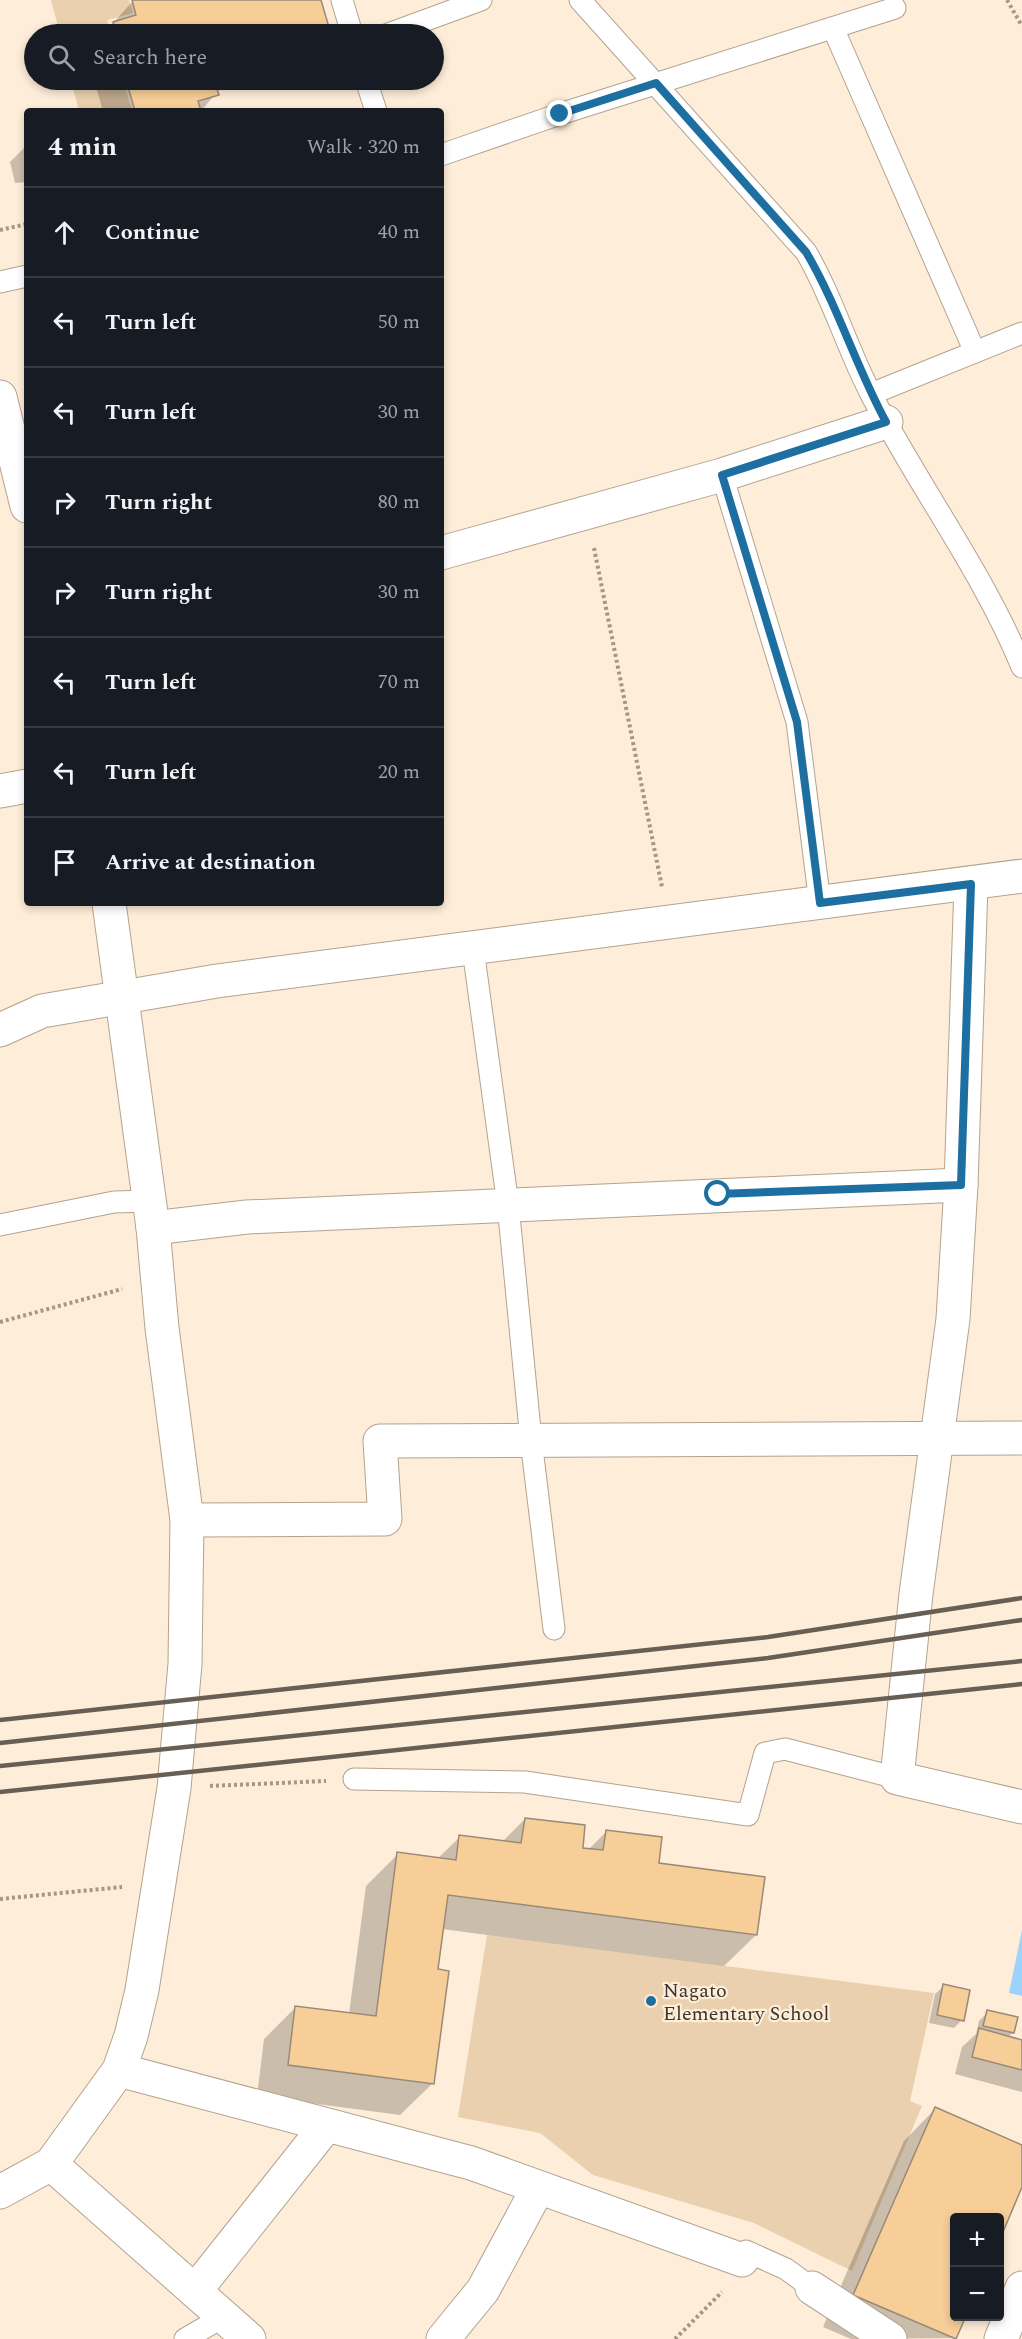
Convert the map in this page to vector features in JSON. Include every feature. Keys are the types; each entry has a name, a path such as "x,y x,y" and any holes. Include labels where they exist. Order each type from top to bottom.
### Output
{"street":[{"path":"0,397 24,494"},
{"path":"444,552 722,475 878,408"},
{"path":"0,791 24,787"},
{"path":"0,1030 42,1011 217,981 1022,876"},
{"path":"971,884 961,1185 953,1319 935,1438 897,1778 1022,1807"},
{"path":"0,2192 51,2164 119,2070 142,1990 174,1788 185,1664 187,1520 151,1215 109,906"},
{"path":"151,1215 247,1217 961,1185"},
{"path":"187,1520 386,1519 380,1442 1022,1438"},
{"path":"119,2070 471,2163 742,2259"},
{"path":"195,2291 326,2126"},
{"path":"51,2164 249,2339"},
{"path":"443,2339 483,2290 538,2188"},
{"path":"812,2288 890,2339"},
{"path":"1001,2339 1022,2288"}],"lane":[{"path":"342,0 349,24"},
{"path":"415,24 481,0"},
{"path":"580,0 806,252 822,279 878,408 976,578 1022,667"},
{"path":"444,154 656,83 895,8"},
{"path":"833,28 975,352"},
{"path":"369,90 375,108"},
{"path":"0,282 24,277"},
{"path":"878,408 975,352 1022,333"},
{"path":"722,475 797,722 820,903"},
{"path":"473,949 508,1205 531,1440 555,1629"},
{"path":"0,1225 114,1202 151,1215"},
{"path":"354,1779 525,1782 748,1815 765,1753 785,1749 897,1778"},
{"path":"742,2259 746,2250 786,2269 812,2288"},
{"path":"186,2339 223,2317"}],"path":[{"path":"1007,0 1022,26"},
{"path":"0,230 24,225"},
{"path":"587,512 670,923"},
{"path":"0,1322 157,1279"},
{"path":"174,1788 354,1779"},
{"path":"0,1899 158,1884"},
{"path":"675,2339 739,2276 742,2259"}],"shaded area":[{"path":"51,0 129,0 133,13 107,20 108,24 57,24"},
{"path":"74,90 126,90 131,108 78,108"},
{"path":"487,1935 934,1993 910,2101 922,2106 852,2271 754,2223 593,2175 540,2133 458,2117"}],"water":[{"path":"1022,1930 1022,1996 1009,1993"}],"building":[{"path":"132,0 321,0 328,24 114,24 113,22 136,15"},
{"path":"129,90 217,90 219,95 198,101 200,108 134,108"},
{"path":"525,1818 585,1825 583,1848 603,1850 606,1830 662,1837 659,1863 765,1877 757,1935 448,1895 438,1969 449,1971 434,2084 288,2065 295,2006 376,2016 397,1852 456,1860 459,1835 521,1843"},
{"path":"943,1984 970,1990 964,2021 937,2015"},
{"path":"987,2010 1018,2017 1014,2033 983,2026"},
{"path":"979,2028 1022,2040 1022,2070 972,2057"},
{"path":"935,2107 1022,2145 1022,2187 1004,2230 1004,2213 950,2213 950,2321 964,2321 956,2339 853,2295"}],"railway":[{"path":"0,1720 768,1637 1022,1598"},
{"path":"0,1743 768,1658 1022,1620"},
{"path":"0,1766 1022,1661"},
{"path":"0,1792 1022,1684"}],"place":[{"name":"Nagato Elementary School","path":"651,2001"}],"route":[{"path":"560,114 656,83 806,252 822,279 871,394 886,422 722,475 797,722 820,903 971,884 961,1185 718,1194"}]}
